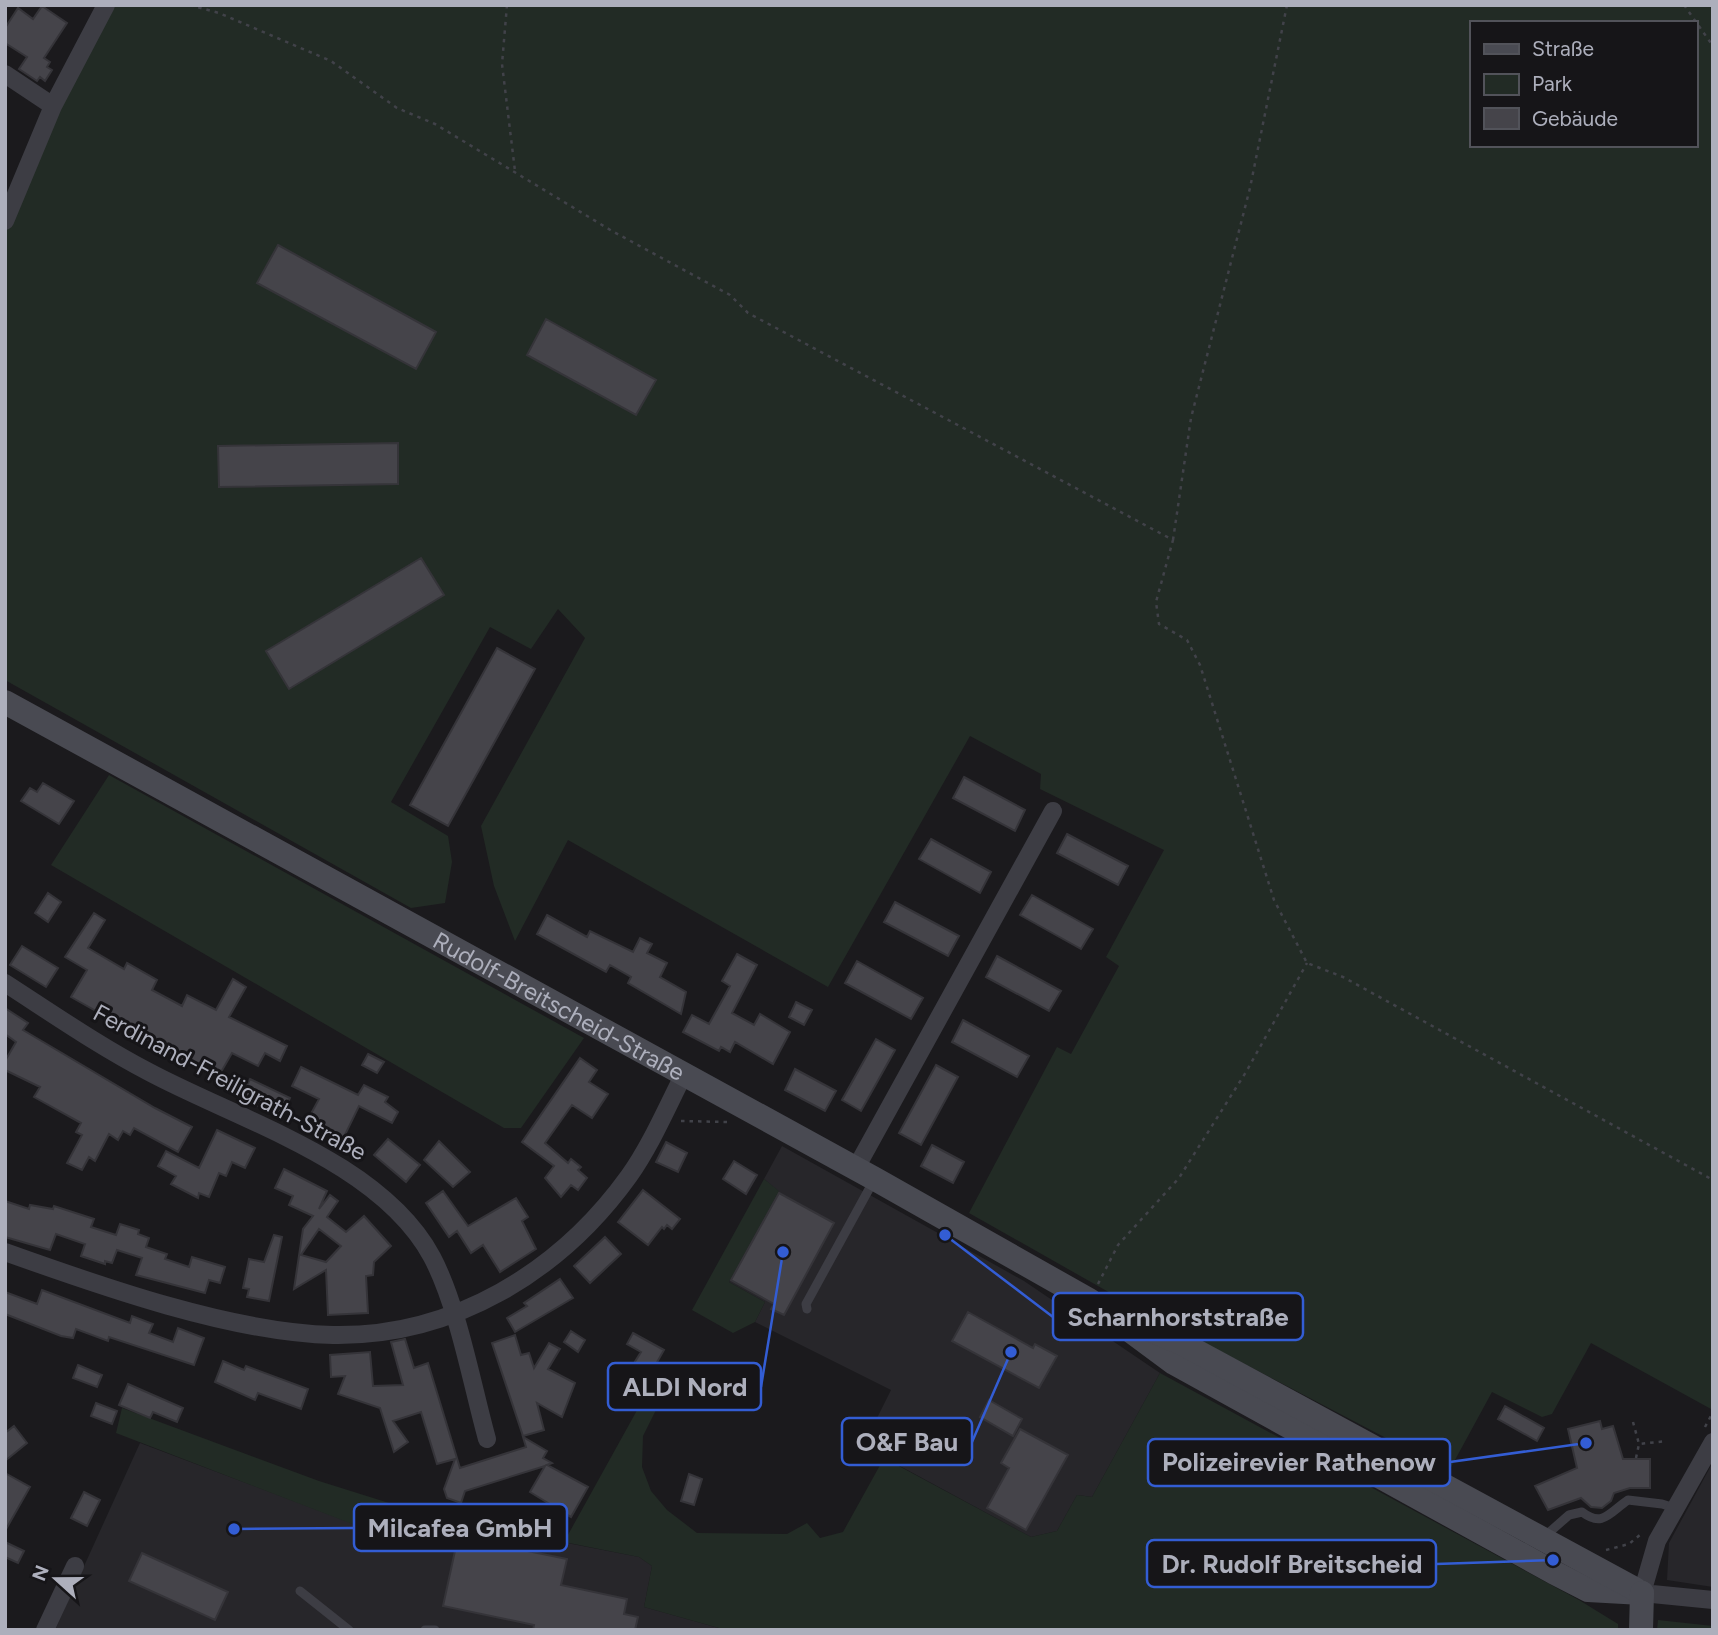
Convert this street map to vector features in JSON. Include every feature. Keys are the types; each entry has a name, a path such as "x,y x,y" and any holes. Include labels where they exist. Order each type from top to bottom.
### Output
{"street":[{"path":"5,221 53,106 106,5"},
{"path":"5,74 53,106"},
{"name":"Rudolf-Breitscheid-Straße","path":"5,702 866,1173 1100,1306 1183,1344 1642,1593"},
{"path":"866,1173 1053,811"},
{"name":"Ferdinand-Freiligrath-Straße","path":"5,983 122,1058 354,1174 394,1206 432,1257 447,1292 487,1439"},
{"path":"5,1252 128,1293 225,1319 282,1329 334,1335 381,1332 452,1315 523,1280 585,1229 631,1173 684,1074"},
{"name":"Rudolf-Breitscheid-Straße","path":"1100,1306 1174,1363 1564,1578 1588,1590 1642,1593"},
{"path":"1641,1630 1642,1593 1649,1562 1675,1508 1713,1442"},
{"path":"45,1630 75,1566"},
{"path":"1642,1593 1713,1600"}],"lane":[{"path":"807,1309 806,1304 866,1173"},
{"path":"1541,1540 1569,1515 1582,1512 1595,1520 1603,1520 1628,1500 1675,1508"},
{"path":"300,1591 349,1630"},
{"path":"425,1630 435,1630"}],"path":[{"path":"190,5 219,13 331,61 397,108 435,124 612,231 730,295 748,313 1172,540"},
{"path":"507,5 502,64 516,171"},
{"path":"1287,5 1250,188 1191,418 1172,540 1156,602 1159,624 1187,640 1200,665 1274,900 1307,962 1343,977 1713,1180"},
{"path":"1684,5 1695,21"},
{"path":"1697,23 1713,46"},
{"path":"1100,1306 1118,1245 1179,1178 1246,1072 1307,962"},
{"path":"660,1120 741,1122 754,1112"},
{"path":"1633,1422 1639,1444 1636,1458"},
{"path":"1639,1444 1667,1441"}],"shaded area":[{"path":"782,1146 1024,1281 1160,1373 1092,1497 1077,1495 1057,1531 1031,1537 863,1446 891,1390 755,1322 765,1302 729,1282 778,1191 764,1179"},
{"path":"140,1443 386,1536 389,1503 459,1522 639,1557 652,1566 644,1607 726,1630 55,1630"},
{"path":"1713,1462 1713,1587 1667,1580 1669,1543"}],"green space":[{"path":"114,5 1713,5 1711,1409 1591,1343 1552,1414 1542,1417 1492,1392 1449,1471 1128,1303 969,1213 1057,1047 1071,1054 1119,966 1106,957 1164,850 1040,789 1041,774 970,736 828,987 568,840 515,941 494,886 481,826 585,638 558,609 531,649 490,627 391,802 448,836 452,862 445,903 411,908 5,680 5,234 61,107"},
{"path":"109,775 584,1038 521,1128 504,1128 51,865"},
{"path":"764,1179 779,1191 729,1282 765,1302 755,1322 733,1333 692,1310"},
{"path":"1160,1373 1579,1600 1618,1624 1618,1630 726,1630 644,1607 652,1566 639,1557 564,1542 656,1376 669,1384 643,1436 642,1467 651,1491 667,1510 697,1533 787,1534 807,1523 820,1538 843,1532 884,1458 1031,1537 1057,1531 1077,1495 1092,1497"},
{"path":"122,1408 319,1481 389,1503 386,1537 116,1433"},
{"path":"1658,1620 1713,1626 1713,1630 1657,1630"}],"building":[{"path":"42,6 67,23 44,58 50,62 47,67 52,70 45,81 40,77 37,81 19,69 27,57 5,43 5,28 18,8 33,19"},
{"path":"278,245 436,332 416,369 257,283"},
{"path":"546,319 656,380 636,415 527,355"},
{"path":"398,443 398,484 219,487 218,446"},
{"path":"421,558 444,595 289,689 266,651"},
{"path":"497,648 535,669 448,826 410,805"},
{"path":"964,777 1025,810 1015,831 953,798"},
{"path":"43,783 74,801 59,824 21,801 30,788 37,792"},
{"path":"1067,834 1128,866 1118,885 1057,853"},
{"path":"931,839 991,872 980,893 919,859"},
{"path":"48,893 61,902 48,922 35,913"},
{"path":"1032,895 1093,929 1081,949 1020,915"},
{"path":"895,902 959,936 948,956 884,922"},
{"path":"94,913 105,920 88,948 124,969 127,963 157,980 152,990 182,1006 187,995 216,1010 233,979 246,987 229,1017 287,1046 280,1061 265,1053 258,1066 232,1053 217,1079 71,997 87,970 65,957"},
{"path":"547,915 587,937 590,931 633,952 640,938 652,944 647,953 667,963 660,977 686,992 681,1014 628,983 631,977 610,965 606,972 537,934"},
{"path":"22,946 58,968 46,987 10,965"},
{"path":"737,954 757,965 732,1013 754,1025 760,1014 790,1032 773,1064 735,1042 730,1052 721,1047 719,1051 683,1032 692,1015 709,1024 730,986 722,981"},
{"path":"997,956 1061,991 1049,1011 986,977"},
{"path":"857,961 923,998 911,1019 845,983"},
{"path":"796,1002 812,1010 804,1025 789,1017"},
{"path":"5,1008 28,1023 23,1030 192,1127 178,1152 134,1128 130,1135 123,1131 118,1140 109,1134 95,1161 89,1157 82,1170 67,1163 82,1135 76,1132 81,1123 34,1097 40,1087 5,1070 5,1061 16,1042 5,1034"},
{"path":"963,1020 1029,1056 1017,1077 952,1042"},
{"path":"876,1039 895,1050 861,1111 842,1100"},
{"path":"368,1054 384,1062 377,1073 362,1065"},
{"path":"580,1058 597,1070 589,1082 608,1094 592,1118 572,1105 545,1143 568,1163 571,1159 581,1167 578,1170 587,1178 578,1190 571,1185 561,1197 545,1178 554,1166 522,1142"},
{"path":"936,1065 958,1077 921,1145 899,1133"},
{"path":"301,1067 358,1095 364,1085 388,1097 385,1102 398,1112 392,1123 359,1106 343,1139 307,1121 319,1099 292,1086"},
{"path":"795,1069 836,1091 825,1111 785,1090"},
{"path":"250,1079 290,1098 281,1117 241,1098"},
{"path":"217,1130 255,1148 245,1168 232,1162 226,1176 219,1173 209,1197 199,1193 198,1198 171,1184 176,1176 158,1166 166,1151 199,1168"},
{"path":"388,1139 420,1165 406,1182 374,1155"},
{"path":"439,1141 470,1172 453,1187 424,1160"},
{"path":"666,1142 687,1153 678,1172 656,1162"},
{"path":"932,1145 964,1162 953,1183 921,1166"},
{"path":"734,1161 757,1175 746,1194 723,1179"},
{"path":"284,1169 327,1191 319,1209 330,1195 338,1201 327,1217 346,1232 364,1216 391,1246 374,1262 373,1275 366,1276 368,1313 328,1315 326,1270 294,1289 303,1229 313,1216 289,1205 293,1196 275,1188","holes":["319,1229 341,1246 326,1262 301,1255"]},
{"path":"643,1190 680,1219 672,1229 667,1225 664,1229 662,1227 648,1245 618,1222"},
{"path":"443,1191 468,1226 516,1198 528,1217 522,1221 536,1249 500,1272 483,1245 471,1253 457,1231 449,1237 426,1203"},
{"path":"779,1193 834,1223 784,1315 771,1309 774,1304 731,1280"},
{"path":"5,1201 29,1209 30,1205 53,1209 54,1206 94,1219 91,1227 116,1235 120,1224 139,1230 138,1234 149,1238 146,1247 167,1254 165,1259 189,1267 192,1257 225,1267 220,1283 209,1280 205,1293 136,1275 142,1258 117,1250 112,1263 105,1261 105,1264 81,1256 85,1244 56,1234 50,1250 5,1237"},
{"path":"274,1235 282,1237 269,1301 247,1297 249,1289 243,1288 249,1259 264,1262"},
{"path":"605,1237 621,1254 590,1283 574,1266"},
{"path":"560,1279 573,1298 515,1332 507,1318 527,1306 524,1303"},
{"path":"42,1290 130,1323 132,1316 153,1324 149,1333 173,1342 178,1328 204,1338 194,1365 109,1337 108,1341 76,1329 73,1338 61,1336 5,1314 5,1292 37,1304"},
{"path":"968,1312 1033,1348 1035,1344 1057,1356 1039,1388 952,1341"},
{"path":"571,1331 585,1340 578,1352 564,1342"},
{"path":"633,1333 664,1350 648,1378 631,1368 641,1352 627,1344"},
{"path":"515,1335 521,1355 529,1353 534,1368 549,1343 560,1349 548,1369 575,1383 562,1417 537,1403 544,1430 523,1436 492,1343"},
{"path":"405,1339 414,1368 428,1363 460,1468 526,1447 523,1437 547,1451 543,1458 552,1463 547,1465 588,1487 571,1517 530,1492 545,1466 465,1491 461,1503 447,1498 444,1489 455,1459 437,1464 421,1412 393,1421 408,1442 394,1452 380,1408 338,1394 345,1376 331,1377 330,1355 370,1352 373,1386 403,1385 391,1342"},
{"path":"223,1361 244,1370 246,1366 308,1389 301,1409 258,1393 255,1400 215,1382"},
{"path":"78,1365 102,1375 97,1387 73,1378"},
{"path":"128,1384 183,1408 177,1422 153,1412 150,1418 119,1405"},
{"path":"989,1400 1022,1419 1013,1436 980,1417"},
{"path":"96,1403 117,1411 112,1424 91,1416"},
{"path":"1505,1406 1544,1428 1537,1441 1498,1419"},
{"path":"1600,1421 1602,1429 1613,1426 1623,1459 1650,1459 1650,1488 1630,1488 1614,1493 1611,1501 1602,1508 1591,1507 1581,1498 1548,1510 1535,1486 1577,1468 1568,1429"},
{"path":"14,1426 27,1443 5,1461 5,1433"},
{"path":"1020,1429 1068,1455 1026,1530 987,1508 1009,1468 1001,1463"},
{"path":"5,1473 30,1487 5,1531"},
{"path":"689,1474 702,1479 694,1505 681,1501"},
{"path":"84,1492 100,1500 87,1526 71,1518"},
{"path":"458,1537 567,1559 561,1585 627,1599 624,1614 638,1617 635,1630 533,1630 534,1625 443,1606"},
{"path":"5,1542 24,1551 18,1563 5,1557"},
{"path":"142,1553 228,1592 215,1620 129,1581"}],"place":[{"name":"Scharnhorststraße","path":"945,1235"},
{"name":"ALDI Nord","path":"783,1252"},
{"name":"O&F Bau","path":"1011,1352"},
{"name":"Polizeirevier Rathenow","path":"1586,1443"},
{"name":"Milcafea GmbH","path":"234,1529"},
{"name":"Dr. Rudolf Breitscheid","path":"1553,1560"}]}
